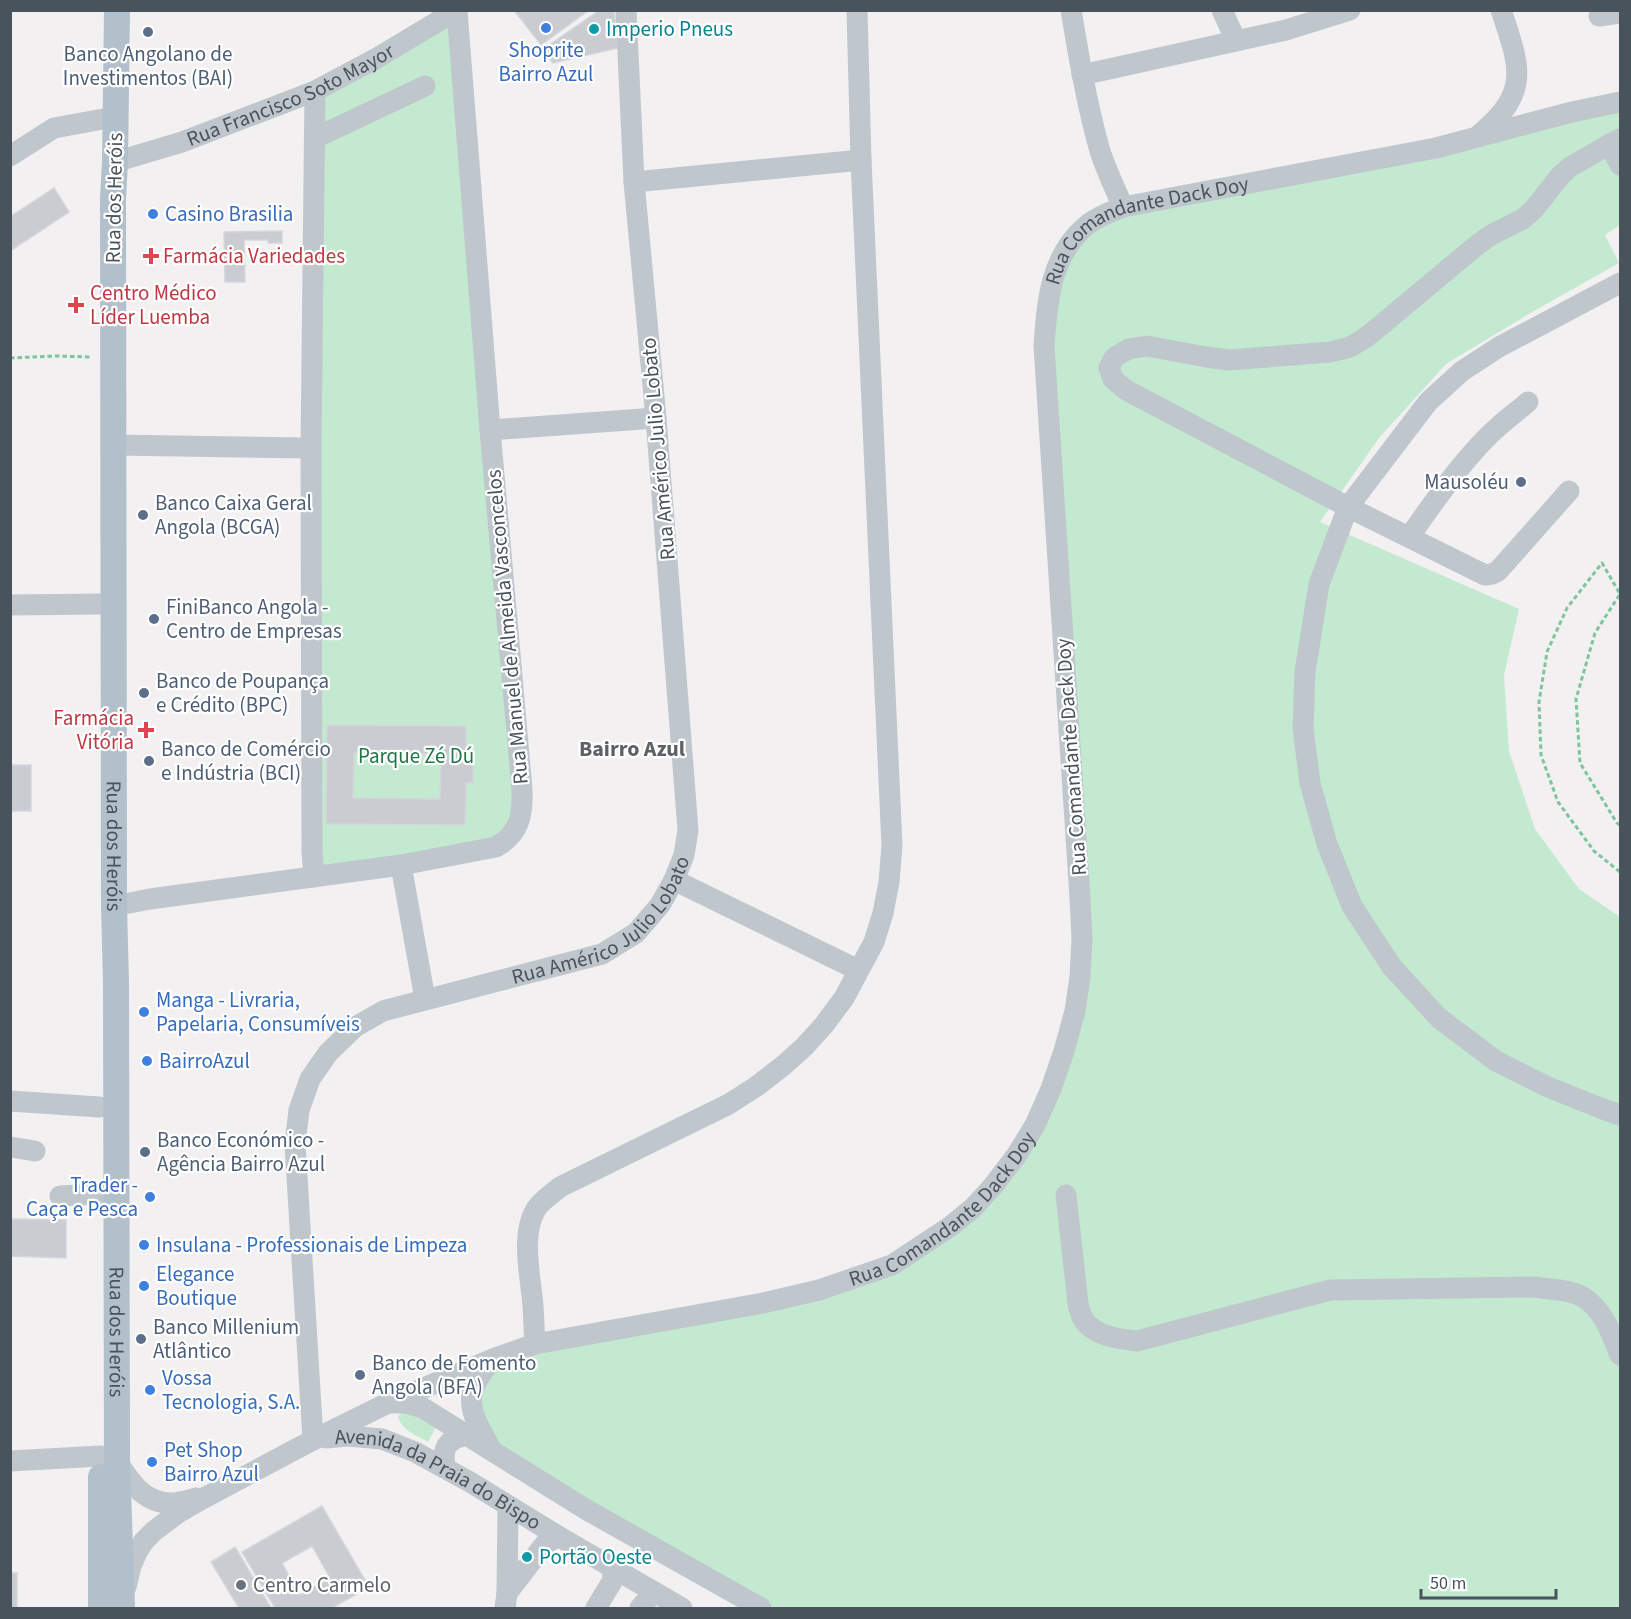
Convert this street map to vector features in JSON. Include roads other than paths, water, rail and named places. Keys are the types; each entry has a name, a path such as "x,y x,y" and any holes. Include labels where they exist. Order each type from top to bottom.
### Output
{"main road":[{"name":"Rua dos Heróis","path":"104,10 99,1107 109,1458 122,1608"},
{"name":"Rua dos Heróis","path":"101,1608 109,1458 116,994 113,199 117,10"}],"street":[{"name":"Rua Américo Julio Lobato","path":"313,1440 295,1144 299,1110 310,1079 328,1053 355,1027 383,1011 602,954 636,933 660,905 674,880 684,855 688,830 656,418 634,182 626,10"},
{"path":"535,1344 527,1251 529,1227 536,1210 560,1187 729,1104 784,1065 824,1025 844,998 874,942 883,913 889,882 892,846 861,160 857,10"},
{"path":"1071,10 1082,75 1101,151 1123,207"},
{"path":"1222,10 1236,41"},
{"path":"1082,75 1286,30 1350,10"},
{"path":"1476,137 1500,115 1510,100 1517,81 1517,62 1501,10"},
{"name":"Rua Francisco Soto Mayor","path":"115,162 182,142 315,91 457,11"},
{"name":"Rua Manuel de Almeida Vasconcelos","path":"114,906 401,864 496,847 514,832 523,809 457,11"},
{"path":"1599,16 1620,13"},
{"path":"315,138 425,86"},
{"path":"314,877 312,851 311,448 315,91"},
{"name":"Rua Comandante Dack Doy","path":"122,1608 136,1552 154,1531 178,1513 206,1497 388,1403 535,1344 763,1303 819,1290 892,1265 951,1226 973,1208 1016,1156 1035,1125 1064,1051 1075,1011 1080,977 1082,939 1044,346 1054,276 1065,248 1088,225 1123,207 1436,148 1572,112 1620,102"},
{"path":"10,156 54,128 103,119"},
{"path":"1569,491 1498,571 1485,575 1348,507 1126,390 1113,379 1109,368 1114,358 1128,349 1147,346 1229,360 1330,352 1350,347 1365,338 1484,240 1523,219 1570,167 1615,142 1620,165"},
{"path":"634,182 861,160"},
{"path":"1620,283 1499,347 1462,371 1428,402 1348,507 1319,584 1305,672 1303,728 1310,783 1324,834 1352,906 1392,968 1440,1017 1496,1061 1548,1087 1620,1115"},
{"path":"1409,537 1475,450 1498,426 1528,402"},
{"path":"490,430 656,418"},
{"path":"114,445 311,448"},
{"path":"10,605 101,604"},
{"path":"401,864 425,999"},
{"path":"674,880 858,970"},
{"path":"10,1101 99,1107"},
{"path":"10,1147 35,1151"},
{"path":"60,1196 100,1194"},
{"path":"1066,1196 1077,1303 1082,1317 1093,1329 1106,1335 1137,1341 1330,1290 1533,1287 1565,1291 1583,1297 1602,1317 1620,1355"},
{"path":"492,1452 476,1421 470,1398 476,1381 493,1359"},
{"name":"Avenida da Praia do Bispo","path":"388,1403 406,1403 423,1408 587,1509 761,1608"},
{"path":"445,1467 443,1454 447,1445 455,1438 466,1435"},
{"name":"Avenida da Praia do Bispo","path":"313,1440 348,1436 382,1439 415,1452 445,1467 682,1608"},
{"path":"10,1461 109,1458"},
{"name":"Rua Comandante Dack Doy","path":"109,1458 139,1492 147,1497 172,1503 206,1497"},
{"path":"506,1601 508,1506"},
{"path":"506,1601 545,1544 558,1536"},
{"path":"596,1608 614,1580 612,1567"},
{"path":"640,1608 654,1592"}],"place":[{"name":"Shoprite Bairro Azul","path":"546,28"},
{"name":"Imperio Pneus","path":"594,29"},
{"name":"Banco Angolano de Investimentos (BAI)","path":"148,32"},
{"name":"Casino Brasilia","path":"153,214"},
{"name":"Farmácia Variedades","path":"151,256"},
{"name":"Centro Médico Líder Luemba","path":"76,305"},
{"name":"Mausoléu","path":"1521,482"},
{"name":"Banco Caixa Geral Angola (BCGA)","path":"143,515"},
{"name":"FiniBanco Angola - Centro de Empresas","path":"154,619"},
{"name":"Banco de Poupança e Crédito (BPC)","path":"144,693"},
{"name":"Farmácia Vitória","path":"146,730"},
{"name":"Banco de Comércio e Indústria (BCI)","path":"149,761"},
{"name":"Manga - Livraria, Papelaria, Consumíveis","path":"144,1012"},
{"name":"BairroAzul","path":"147,1061"},
{"name":"Banco Económico - Agência Bairro Azul","path":"145,1152"},
{"name":"Trader - Caça e Pesca","path":"150,1197"},
{"name":"Insulana - Professionais de Limpeza","path":"144,1245"},
{"name":"Elegance Boutique","path":"144,1286"},
{"name":"Banco Millenium Atlântico","path":"141,1339"},
{"name":"Banco de Fomento Angola (BFA)","path":"360,1375"},
{"name":"Vossa Tecnologia, S.A.","path":"150,1390"},
{"name":"Pet Shop Bairro Azul","path":"152,1462"},
{"name":"Portão Oeste","path":"527,1557"},
{"name":"Centro Carmelo","path":"241,1585"}],"district":[{"name":"Bairro Azul","path":"632,748"}],"park label":[{"name":"Parque Zé Dú","path":"416,756"}]}
